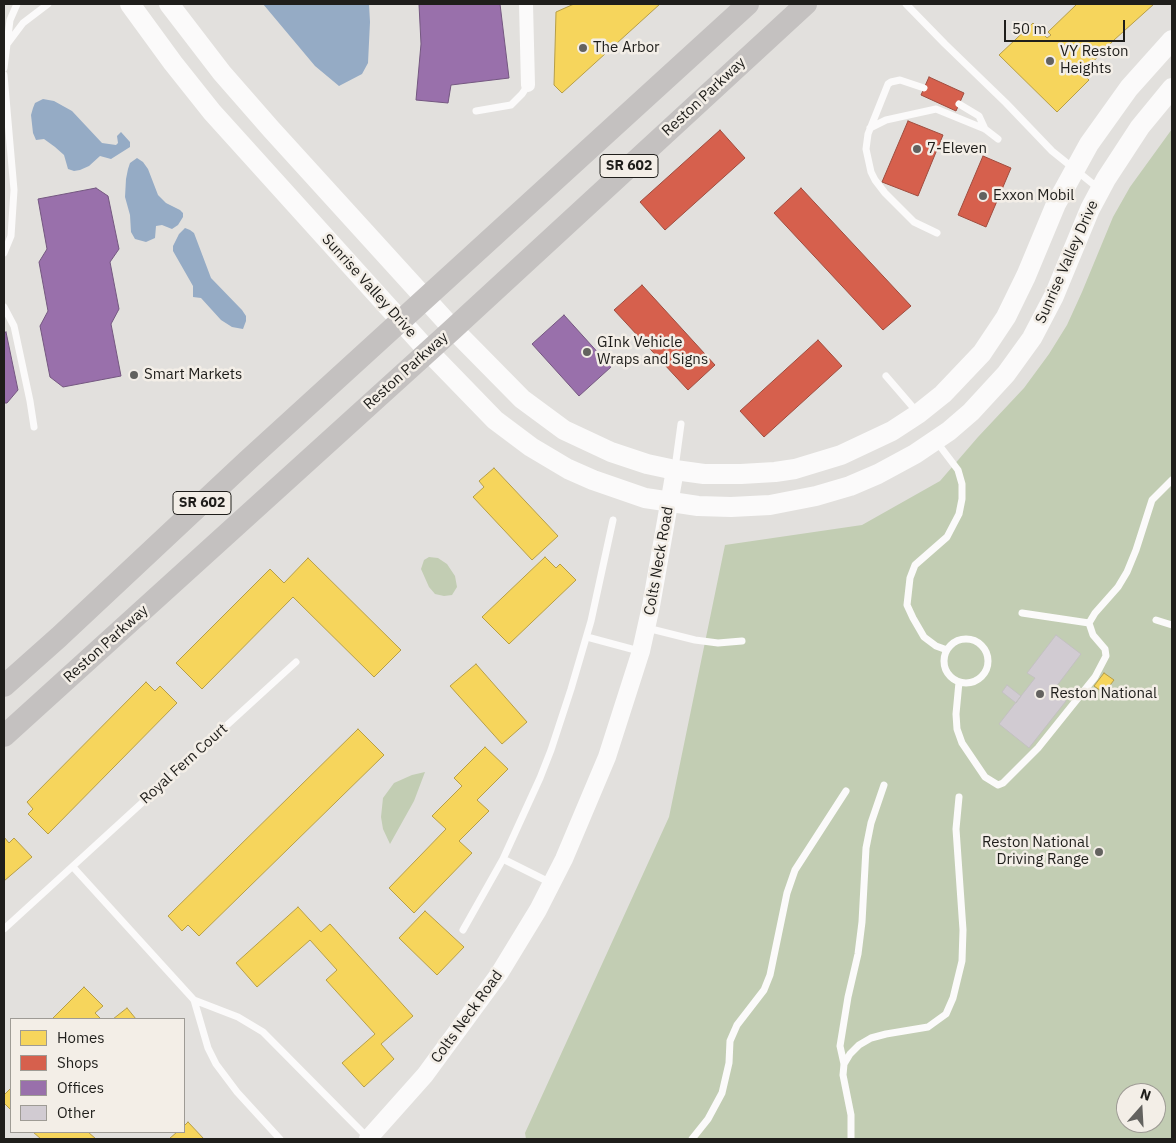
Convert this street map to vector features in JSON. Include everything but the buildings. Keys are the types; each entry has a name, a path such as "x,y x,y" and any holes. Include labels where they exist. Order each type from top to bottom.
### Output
{"main road":[{"name":"Sunrise Valley Drive","path":"130,4 212,112 428,351 490,415 531,447 568,469 593,480 645,498 698,506 731,507 770,504 816,496 850,486 878,474 915,454 936,440 980,403 1006,374 1029,343 1054,296 1081,230 1100,190 1129,142 1172,88"},
{"name":"Sunrise Valley Drive","path":"169,4 240,93 453,330 514,391 564,430 611,452 637,461 675,470 704,474 741,474 795,469 840,455 867,444 918,414 943,394 982,353 1014,304 1053,210 1088,144 1118,101 1172,40"},
{"name":"SR 602","path":"4,686 66,631 247,461 748,4"},
{"name":"Reston Parkway","path":"4,736 453,330 806,4"}],"street":[{"path":"526,4 528,85"},
{"name":"Colts Neck Road","path":"368,1139 425,1075 513,953 552,884 580,823 607,757 641,651 647,628 675,470"}],"lane":[{"path":"4,68 10,20 17,4"},
{"path":"7,46 23,23 48,4"},
{"path":"906,4 1052,151 1100,190"},
{"path":"4,75 14,190 11,236 4,253"},
{"path":"924,88 905,81 891,82 884,91 870,128 866,149 869,165 875,180 914,222 937,233"},
{"path":"476,111 511,105 528,85"},
{"path":"960,104 979,116 985,129"},
{"path":"870,128 886,120 936,109 985,129 998,139"},
{"path":"4,307 14,326 34,427"},
{"path":"886,376 918,414"},
{"path":"675,470 681,424"},
{"path":"936,440 958,470 962,484 962,499 959,514 947,537 915,565 910,578 907,605 912,618 924,637 936,646 947,650"},
{"path":"1089,623 1095,613 1118,587 1127,572 1152,500 1172,480"},
{"path":"463,930 502,859 548,757 572,689 587,637 613,520"},
{"path":"1022,613 1089,623"},
{"path":"1156,620 1172,625"},
{"path":"959,682 956,714 957,729 962,743 985,777 998,785 1003,783 1038,748 1095,677 1105,661 1105,649 1094,635 1089,623"},
{"path":"647,628 695,640 718,643 742,641"},
{"path":"587,637 641,651"},
{"path":"968,640 978,643 987,654 987,667 982,676 970,683 959,682 946,670 944,661 947,650 956,642 968,640"},
{"name":"Royal Fern Court","path":"4,929 296,662"},
{"path":"851,1139 851,1115 843,1075 844,1064 840,1046 846,1005 858,954 862,922 866,848 871,823 884,785"},
{"path":"692,1139 708,1119 722,1094 729,1063 730,1040 737,1025 764,990 770,974 787,893 795,870 846,791"},
{"path":"844,1064 850,1054 870,1038 928,1027 946,1014 953,998 962,961 963,930 956,829 959,797"},
{"path":"502,859 552,884"},
{"path":"73,867 194,1000 208,1048 216,1064 237,1092 280,1139"},
{"path":"194,1000 238,1017 263,1032 368,1139"}],"green space":[{"path":"1172,129 1172,1139 526,1139 525,1133 669,817 725,545 862,525 940,481 1024,388 1049,354 1067,325 1113,217 1130,187"},
{"path":"429,557 438,558 447,564 455,576 457,587 452,595 435,594 429,587 421,569 424,560"},
{"path":"425,772 414,801 390,844 383,829 381,817 383,798 394,783 412,775"}],"water":[{"path":"263,4 369,4 368,63 362,74 339,86 315,66"},
{"path":"43,99 54,101 72,111 102,143 116,145 118,143 117,136 121,132 130,142 130,147 111,159 100,156 89,166 80,170 68,169 64,155 44,139 36,140 33,133 31,115 33,108 35,103"},
{"path":"137,158 148,169 158,195 166,203 183,213 183,217 178,225 172,229 162,225 156,226 155,238 146,242 135,239 131,232 130,215 125,197 128,169 130,163"},
{"path":"185,228 194,233 211,278 246,316 243,329 232,327 221,320 201,298 193,297 193,286 173,251 173,246 179,234"}],"place":[{"name":"The Arbor","path":"583,48"},
{"name":"VY Reston Heights","path":"1050,61"},
{"name":"7-Eleven","path":"917,149"},
{"name":"Exxon Mobil","path":"983,196"},
{"name":"GInk Vehicle Wraps and Signs","path":"587,352"},
{"name":"Smart Markets","path":"134,375"},
{"name":"Reston National","path":"1040,694"},
{"name":"Reston National Driving Range","path":"1099,852"}]}
